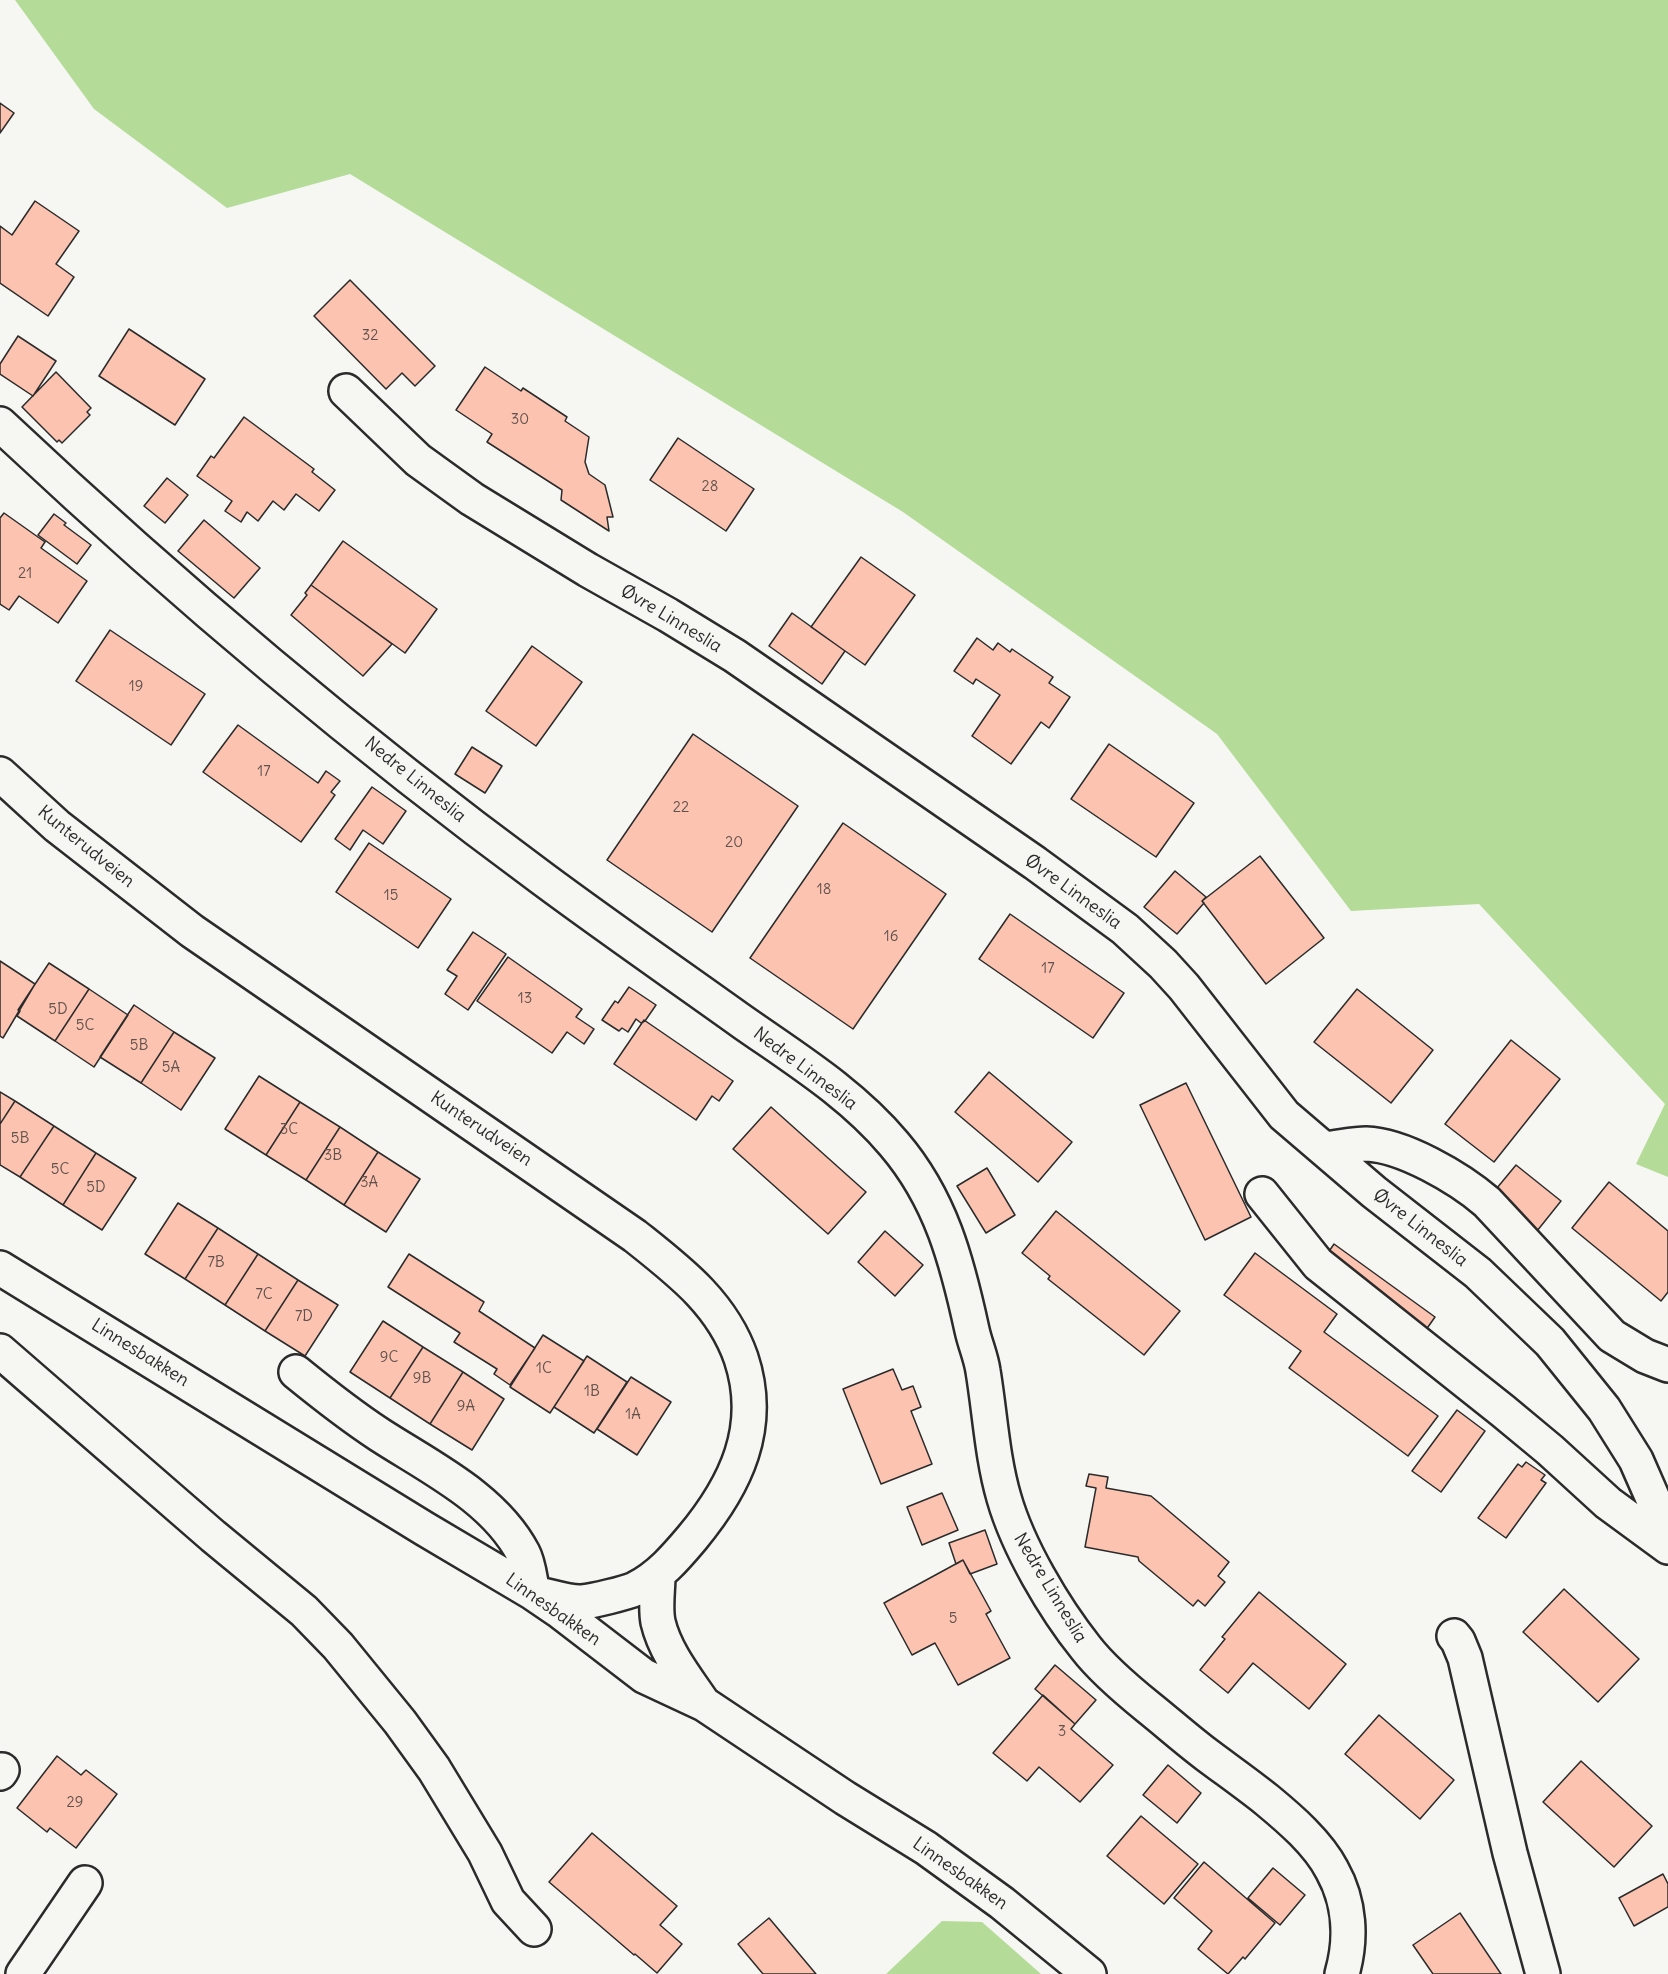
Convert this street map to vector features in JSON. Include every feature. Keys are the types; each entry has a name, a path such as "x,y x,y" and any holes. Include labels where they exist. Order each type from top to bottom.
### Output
{"street":[{"name":"Øvre Linneslia","path":"346,391 418,460 472,499 735,656 1035,863 1125,929 1163,963 1184,987 1284,1115 1374,1192 1478,1273 1551,1342 1604,1409 1636,1460 1668,1533"},
{"name":"Nedre Linneslia","path":"0,424 81,500 213,617 467,823 847,1096 896,1146 930,1195 960,1273 982,1365 1003,1497 1028,1556 1058,1608 1088,1651 1126,1689 1202,1751 1252,1787 1294,1823 1327,1861 1335,1874 1345,1902 1349,1938 1342,1974"},
{"name":"Kunterudveien","path":"0,774 57,826 192,931 635,1236 675,1268 712,1304 724,1322 740,1356 748,1382 749,1422 741,1458 733,1478 710,1517 658,1575 633,1590 581,1602 533,1593"},
{"path":"1324,1149 1366,1144 1384,1147 1410,1156 1471,1188 1487,1202 1612,1336 1645,1356 1668,1365"},
{"path":"1262,1194 1318,1264 1534,1437 1608,1503 1668,1547"},
{"name":"Linnesbakken","path":"0,1268 533,1593 644,1676 704,1704 845,1798 926,1848 1002,1903 1089,1974"},
{"path":"0,1351 213,1536 304,1611 338,1646 400,1722 434,1769 485,1853 508,1901 534,1929"},
{"path":"296,1372 332,1402 441,1473 486,1506 505,1526 524,1554 533,1593"},
{"path":"658,1575 658,1620 666,1645 678,1667 704,1704"},
{"path":"1454,1636 1465,1658 1510,1853 1543,1974"},
{"path":"22,1974 85,1883"}],"green space":[{"path":"15,0 1668,0 1668,1177 1636,1164 1665,1104 1479,904 1351,911 1217,734 903,512 350,174 227,208 94,109"},
{"path":"942,1921 982,1922 1041,1974 886,1974"}],"building":[{"path":"0,103 14,113 0,133"},
{"path":"35,201 79,231 56,264 74,277 48,316 0,283 0,226 12,235"},
{"path":"350,280 435,366 415,386 402,373 386,389 314,316"},
{"path":"129,329 205,379 175,425 99,376"},
{"path":"18,336 56,361 33,396 0,374 0,364"},
{"path":"485,367 521,391 523,388 567,417 565,421 589,437 585,462 589,474 605,485 613,517 607,517 609,531 561,500 562,490 487,442 492,434 456,410"},
{"path":"56,372 91,408 87,412 90,415 62,443 59,440 57,442 22,407"},
{"path":"244,417 314,469 312,472 335,490 319,511 296,494 284,510 273,501 258,521 247,512 241,522 225,511 232,501 197,476 211,456 214,458"},
{"path":"678,438 754,489 726,531 650,480"},
{"path":"167,478 188,495 165,523 144,506"},
{"path":"4,513 45,542 41,548 87,581 58,623 19,596 9,610 0,604 0,518"},
{"path":"54,514 66,523 64,525 91,545 77,564 38,535"},
{"path":"204,520 260,568 234,598 178,551"},
{"path":"343,541 437,609 405,653 311,585"},
{"path":"861,557 915,595 865,665 811,627"},
{"path":"311,585 392,644 363,676 291,615 307,595 305,593"},
{"path":"792,613 845,651 822,684 769,646"},
{"path":"110,630 205,694 171,745 76,681"},
{"path":"977,638 993,650 998,643 1010,652 1012,649 1053,677 1049,683 1070,697 1049,728 1041,722 1011,764 972,736 1000,695 976,679 973,684 954,671"},
{"path":"532,646 582,682 536,746 486,711"},
{"path":"238,725 318,783 326,771 340,781 331,792 335,795 301,842 203,772"},
{"path":"693,734 798,806 712,932 607,860"},
{"path":"1109,744 1194,803 1156,857 1071,799"},
{"path":"472,747 502,766 485,793 455,774"},
{"path":"372,787 406,811 383,844 363,830 350,850 335,839"},
{"path":"843,823 946,894 853,1029 750,958"},
{"path":"369,843 451,899 418,948 336,892"},
{"path":"1260,856 1324,938 1266,984 1202,901"},
{"path":"1175,871 1206,897 1202,901 1204,903 1177,934 1144,907"},
{"path":"1010,914 1124,993 1093,1038 979,959"},
{"path":"473,932 506,954 468,1010 445,994 457,976 447,970"},
{"path":"508,957 582,1009 576,1017 594,1029 584,1044 567,1032 552,1053 477,1001"},
{"path":"0,961 35,984 3,1038 0,1036"},
{"path":"49,963 89,989 55,1041 17,1016 20,1011 18,1010"},
{"path":"629,987 656,1005 645,1021 641,1023 636,1019 628,1032 622,1028 619,1031 602,1020 615,1001 618,1003"},
{"path":"89,989 128,1015 94,1067 55,1041"},
{"path":"1357,989 1433,1050 1391,1103 1314,1042"},
{"path":"134,1005 174,1032 141,1083 100,1057"},
{"path":"644,1020 733,1081 719,1101 712,1096 696,1120 614,1064"},
{"path":"174,1032 215,1058 181,1110 141,1083"},
{"path":"1511,1040 1560,1079 1494,1162 1445,1124"},
{"path":"989,1072 1072,1142 1038,1182 955,1112"},
{"path":"259,1076 300,1102 266,1155 225,1129"},
{"path":"1186,1083 1251,1217 1205,1240 1140,1105"},
{"path":"0,1092 15,1101 0,1124"},
{"path":"15,1101 54,1126 20,1177 0,1165 0,1124"},
{"path":"300,1102 340,1127 306,1180 266,1155"},
{"path":"771,1107 866,1192 828,1234 733,1149"},
{"path":"54,1126 96,1153 63,1205 20,1177"},
{"path":"340,1127 378,1152 344,1205 306,1180"},
{"path":"378,1152 420,1179 386,1232 344,1205"},
{"path":"96,1153 136,1178 102,1230 63,1205"},
{"path":"1516,1165 1561,1201 1537,1231 1492,1194"},
{"path":"987,1168 1015,1215 986,1233 957,1186"},
{"path":"1609,1182 1668,1231 1668,1292 1661,1301 1572,1228"},
{"path":"178,1203 218,1228 185,1279 145,1254"},
{"path":"1056,1211 1180,1311 1144,1355 1048,1279 1050,1276 1022,1253"},
{"path":"218,1228 258,1254 225,1305 185,1279"},
{"path":"885,1231 923,1265 895,1296 858,1262"},
{"path":"1334,1244 1435,1317 1421,1337 1321,1263"},
{"path":"1255,1253 1337,1314 1324,1332 1438,1416 1408,1456 1289,1368 1301,1351 1224,1295"},
{"path":"258,1254 298,1280 265,1331 225,1305"},
{"path":"409,1254 484,1302 479,1311 535,1348 510,1385 494,1374 497,1369 454,1342 460,1333 388,1287"},
{"path":"298,1280 338,1305 305,1356 265,1331"},
{"path":"383,1321 423,1347 390,1398 350,1372"},
{"path":"543,1335 584,1361 550,1413 510,1387"},
{"path":"423,1347 463,1372 430,1424 390,1398"},
{"path":"587,1356 627,1382 594,1433 554,1407"},
{"path":"893,1369 902,1390 913,1386 921,1407 911,1411 932,1464 881,1484 843,1389"},
{"path":"463,1372 504,1399 472,1450 430,1424"},
{"path":"631,1377 671,1402 637,1455 597,1429"},
{"path":"1457,1410 1485,1431 1441,1492 1412,1471"},
{"path":"1526,1462 1545,1475 1541,1480 1546,1483 1506,1538 1478,1518 1518,1464 1522,1467"},
{"path":"1089,1474 1108,1477 1106,1488 1151,1496 1229,1562 1218,1576 1225,1582 1205,1606 1198,1600 1193,1606 1139,1561 1138,1557 1085,1547 1096,1488 1086,1486"},
{"path":"942,1493 958,1530 922,1545 907,1507"},
{"path":"985,1530 997,1564 970,1574 963,1560 956,1564 949,1543"},
{"path":"963,1560 991,1611 986,1614 1010,1658 958,1685 935,1643 912,1655 884,1603"},
{"path":"1564,1589 1639,1659 1598,1702 1523,1632"},
{"path":"1259,1592 1346,1664 1309,1709 1253,1663 1228,1693 1200,1670 1225,1639 1222,1637"},
{"path":"1055,1665 1096,1700 1075,1724 1035,1689"},
{"path":"1043,1695 1075,1724 1071,1729 1113,1765 1080,1802 1039,1767 1027,1781 993,1753"},
{"path":"1379,1715 1454,1780 1420,1819 1345,1754"},
{"path":"57,1756 81,1775 86,1770 117,1794 76,1848 50,1828 47,1832 17,1808"},
{"path":"1581,1761 1652,1826 1614,1867 1543,1802"},
{"path":"1168,1765 1201,1793 1177,1823 1143,1795"},
{"path":"1141,1816 1198,1864 1164,1904 1107,1856"},
{"path":"592,1833 677,1906 660,1925 682,1944 657,1973 549,1882"},
{"path":"1204,1862 1275,1923 1245,1959 1243,1957 1228,1974 1198,1949 1212,1931 1174,1898"},
{"path":"1273,1868 1305,1895 1280,1925 1248,1898"},
{"path":"1663,1874 1668,1884 1668,1907 1634,1926 1619,1898"},
{"path":"1460,1913 1501,1974 1433,1974 1413,1945"},
{"path":"769,1918 816,1974 763,1974 738,1944"}]}
